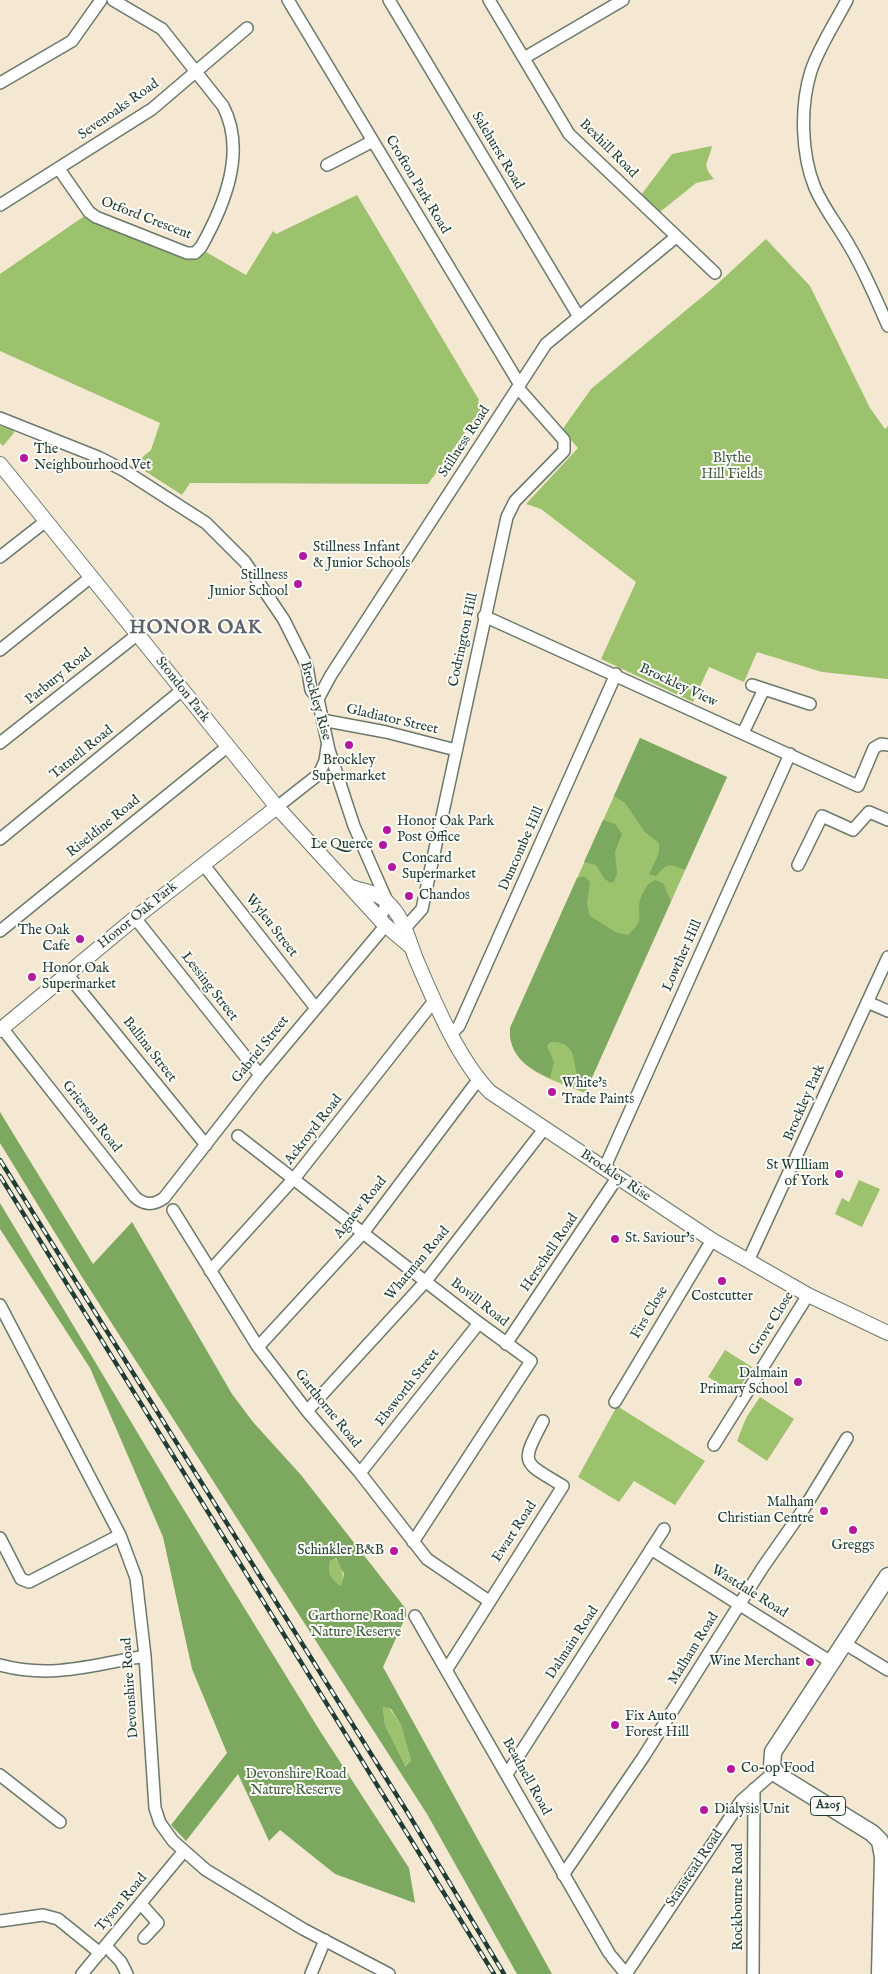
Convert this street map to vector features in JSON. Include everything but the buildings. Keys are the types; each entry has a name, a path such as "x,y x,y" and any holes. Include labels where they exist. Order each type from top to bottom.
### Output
{"highway":[{"name":"Stanstead Road","path":"772,1767 773,1752 888,1576"},
{"name":"A205","path":"772,1767 866,1828 885,1847 880,1974"}],"main road":[{"name":"Stondon Park","path":"0,464 277,807 411,948"},
{"name":"Honor Oak Park","path":"1,1030 135,918 277,807"},
{"name":"Stondon Park","path":"376,910 387,901"},
{"path":"387,901 405,928 411,948"},
{"name":"Brockley Rise","path":"411,948 434,1001 478,1080 490,1092 712,1240 808,1295 888,1333"}],"street":[{"path":"0,83 72,41 102,0"},
{"path":"113,0 162,29 195,72"},
{"name":"Crofton Park Road","path":"288,0 519,387"},
{"name":"Salehurst Road","path":"389,0 579,317"},
{"name":"Bexhill Road","path":"489,0 569,134 715,273"},
{"path":"524,58 623,0"},
{"path":"847,0 811,70 807,86 804,120 808,160 818,192 850,247 888,326"},
{"name":"Sevenoaks Road","path":"0,205 152,109 247,28"},
{"name":"Otford Crescent","path":"59,169 89,212 96,217 187,253 195,253 206,237 224,202 231,173 232,149 227,114 195,72"},
{"path":"327,165 373,141"},
{"name":"Stillness Road","path":"318,699 334,671 546,344 676,236"},
{"name":"Codrington Hill","path":"405,928 422,909 484,616 509,510 564,451 564,440 519,387"},
{"name":"Brockley Rise","path":"0,418 118,467 206,523 245,562 284,620 307,666 312,690 318,699 327,741 339,782 359,842 387,901"},
{"path":"0,557 46,520"},
{"path":"0,650 91,577"},
{"name":"Brockley View","path":"484,616 616,674 858,786 874,748 881,744 888,745"},
{"name":"Parbury Road","path":"0,743 138,634"},
{"path":"307,666 316,674 323,676 334,671"},
{"name":"Duncombe Hill","path":"452,1033 459,1026 616,674"},
{"path":"752,685 810,704"},
{"path":"743,733 764,689"},
{"name":"Tatnell Road","path":"0,839 182,690"},
{"name":"Gladiator Street","path":"322,720 386,732 456,750"},
{"path":"277,807 319,774 325,761 327,741"},
{"name":"Riseldine Road","path":"0,930 227,747"},
{"name":"Lowther Hill","path":"604,1169 790,754"},
{"path":"319,774 328,774 339,782"},
{"path":"798,865 822,816 853,830 868,812 888,820"},
{"name":"Wyleu Street","path":"203,864 315,1007"},
{"name":"Gabriel Street","path":"164,1198 315,1007 376,910"},
{"name":"Lessing Street","path":"135,918 260,1075"},
{"name":"Brockley Park","path":"748,1261 888,957"},
{"name":"Ballina Street","path":"67,974 206,1145"},
{"name":"Ackroyd Road","path":"210,1271 294,1179 434,1001"},
{"path":"867,1002 888,1011"},
{"name":"Grierson Road","path":"1,1030 135,1197 149,1204 164,1198"},
{"name":"Agnew Road","path":"258,1347 363,1233 478,1080"},
{"name":"Whatman Road","path":"307,1411 426,1281 544,1129"},
{"name":"Bovill Road","path":"238,1136 506,1344 531,1361 413,1542"},
{"name":"Herschell Road","path":"506,1344 617,1178"},
{"name":"Garthorne Road","path":"173,1210 258,1347 307,1411 360,1473 428,1559 444,1572 489,1601"},
{"name":"Firs Close","path":"614,1402 712,1240"},
{"name":"Grove Close","path":"714,1445 808,1295"},
{"name":"Devonshire Road","path":"0,1305 120,1535 138,1589 145,1656 155,1808 160,1824 184,1851 206,1870 303,1929 383,1972"},
{"name":"Ebsworth Street","path":"360,1473 479,1323"},
{"name":"Ewart Road","path":"447,1669 563,1486 531,1467 527,1460 527,1452 543,1421"},
{"name":"Malham Road","path":"563,1875 644,1756 740,1603 805,1507 847,1438"},
{"name":"Dalmain Road","path":"507,1774 664,1529"},
{"path":"0,1538 21,1579 29,1582 120,1535"},
{"name":"Wastdale Road","path":"651,1549 740,1603 831,1662"},
{"name":"Beadnell Road","path":"415,1616 563,1875 611,1955 626,1974"},
{"path":"844,1643 888,1670"},
{"path":"0,1665 22,1671 48,1673 145,1656"},
{"name":"Stanstead Road","path":"626,1974 720,1831 741,1802 772,1767"},
{"path":"0,1774 60,1822"},
{"name":"Rockbourne Road","path":"753,1974 754,1789"},
{"name":"Tyson Road","path":"82,1974 184,1851"},
{"path":"141,1904 158,1922 144,1938"},
{"path":"0,1922 43,1915 58,1919 121,1962 127,1974"},
{"path":"311,1974 325,1940"}],"green space":[{"path":"712,146 707,167 714,179 696,183 660,212 641,195 672,154"},
{"path":"357,195 479,400 482,409 428,484 190,483 182,495 134,464 151,450 160,423 0,351 0,274 86,215 195,258 206,252 246,275 273,231 276,234"},
{"name":"Blythe Hill Fields","path":"766,239 810,286 870,408 885,429 888,426 888,679 822,672 757,652 744,682 709,667 693,702 601,659 636,582 541,509 526,504 578,448 562,430 591,389 714,287"},
{"path":"0,426 13,430 14,433 3,446 0,443"},
{"path":"640,738 727,777 585,1093 535,1071 525,1063 517,1054 512,1042 510,1028"},
{"path":"640,738 727,777 685,870 672,865 663,869 656,876 649,874 659,853 659,843 645,832 625,803 614,796"},
{"path":"603,820 615,824 622,834 615,852 617,873 614,882 610,883 604,878 596,865 584,862"},
{"path":"584,876 590,882 587,904 590,916 617,933 628,935 637,925 640,901 648,884 655,880 663,883 671,901 589,1084 585,1085 579,1083 571,1050 566,1046 550,1042 547,1046 554,1062 550,1078 534,1070 521,1059 512,1046 510,1037 510,1028 577,878"},
{"name":"Garthorne Road Nature Reserve","path":"0,1112 93,1264 132,1222 232,1394 253,1422 301,1475 406,1609 406,1616 383,1667 552,1974 517,1974 427,1814 82,1277 0,1143","holes":["336,1558 344,1574 341,1586 334,1581 329,1569 330,1561","383,1707 391,1709 401,1725 411,1761 405,1766 385,1725"]},
{"path":"859,1180 880,1189 862,1227 835,1214 842,1198 849,1202"},
{"name":"Devonshire Road Nature Reserve","path":"0,1203 173,1492 320,1731 409,1868 415,1903 335,1874 280,1830 269,1841 238,1774 186,1841 171,1825 227,1753 192,1669 163,1537 90,1368 0,1229"},
{"path":"725,1350 752,1367 736,1394 708,1377"},
{"path":"760,1397 794,1419 767,1461 737,1441 746,1418"},
{"path":"617,1406 705,1461 675,1505 634,1481 619,1502 578,1477"},
{"path":"335,1558 342,1572 341,1587 332,1578 329,1569 330,1561"},
{"path":"383,1707 390,1709 401,1725 411,1761 404,1766 385,1725"}],"railway":[{"path":"0,1160 406,1810 504,1974"},
{"path":"0,1176 494,1974"}],"place":[{"name":"The Neighbourhood Vet","path":"24,458"},
{"name":"Stillness Infant & Junior Schools","path":"303,556"},
{"name":"Stillness Junior School","path":"298,584"},
{"name":"Brockley Supermarket","path":"349,745"},
{"name":"Honor Oak Park Post Office","path":"387,830"},
{"name":"Le Querce","path":"383,845"},
{"name":"Concard Supermarket","path":"392,867"},
{"name":"Chandos","path":"409,896"},
{"name":"The Oak Cafe","path":"80,939"},
{"name":"Honor Oak Supermarket","path":"32,977"},
{"name":"White's Trade Paints","path":"552,1092"},
{"name":"St WIlliam of York","path":"839,1174"},
{"name":"St. Saviour's","path":"615,1239"},
{"name":"Costcutter","path":"722,1281"},
{"name":"Dalmain Primary School","path":"798,1382"},
{"name":"Malham Christian Centre","path":"824,1511"},
{"name":"Greggs","path":"853,1530"},
{"name":"Schinkler B&B","path":"394,1551"},
{"name":"Wine Merchant","path":"810,1662"},
{"name":"Fix Auto Forest Hill","path":"615,1725"},
{"name":"Co-op Food","path":"731,1769"},
{"name":"Dialysis Unit","path":"704,1810"}],"district":[{"name":"HONOR OAK","path":"196,629"}]}
